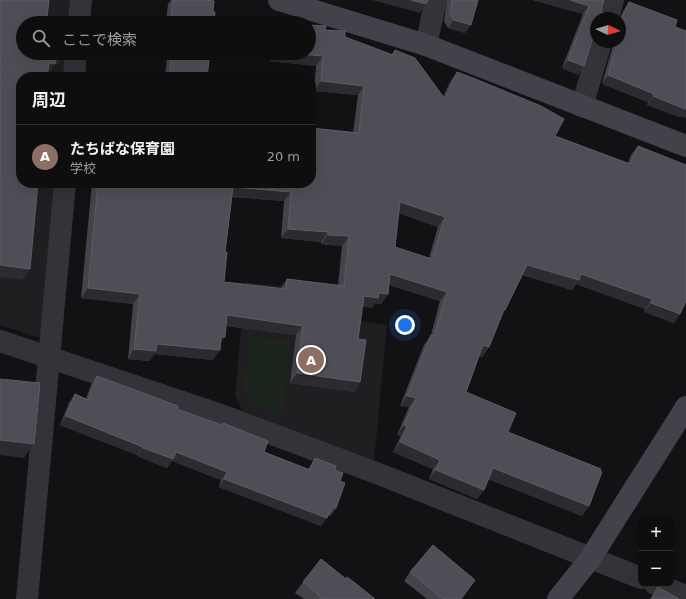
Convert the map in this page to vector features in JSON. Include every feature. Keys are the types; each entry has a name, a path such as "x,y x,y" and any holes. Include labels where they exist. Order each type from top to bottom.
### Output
{"street":[{"path":"80,16 81,0"},
{"path":"279,0 426,45 686,146"},
{"path":"426,45 436,0"},
{"path":"610,12 613,0"},
{"path":"582,106 599,48"},
{"path":"74,72 75,60"},
{"path":"27,599 65,188"},
{"path":"0,341 221,416 364,469 638,577"},
{"path":"558,599 590,559 686,407"},
{"path":"663,587 686,596"}],"shaded area":[{"path":"0,0 72,0 71,16 16,16 16,60 66,60 65,72 16,72 16,188 56,188 43,339 0,325"},
{"path":"245,282 321,291 319,315 387,325 374,462 243,411 235,396"},
{"path":"250,337 291,341 282,417 252,405 243,389"}],"building":[{"path":"0,0 49,0 47,16 16,16 16,60 56,60 55,64 49,63 48,72 16,72 16,188 38,188 30,269 0,265"},
{"path":"173,0 214,1 213,12 215,12 215,16 171,16"},
{"path":"411,0 428,0 426,4"},
{"path":"452,0 478,0 471,25 454,20 450,13"},
{"path":"570,0 604,0 602,12 590,12 590,47 584,66 568,60 589,6"},
{"path":"629,2 677,20 675,27 686,31 685,109 608,75 615,48 626,48 626,12 625,12"},
{"path":"316,25 326,26 325,30 345,31 345,37 393,55 395,50 415,58 445,99 457,72 541,106 564,119 555,136 630,164 638,146 686,165 686,301 680,314 651,303 652,299 581,274 579,280 527,265 504,310 489,347 483,345 466,392 516,413 508,432 601,469 600,471 602,472 589,506 493,468 484,490 436,470 440,460 400,442 407,426 404,425 416,398 407,396 431,335 434,336 447,292 390,274 388,294 379,293 378,298 364,296 358,339 366,340 360,382 297,373 303,326 227,315 225,337 221,337 220,350 157,344 156,351 134,349 140,294 88,288 98,188 233,188 225,252 227,252 224,282 286,289 287,279 344,286 349,236 328,235 328,232 288,229 291,192 245,188 316,188 316,129 359,133 364,86 321,81 323,56 316,55","holes":["400,202 445,217 432,259 395,247"]},
{"path":"171,60 209,60 208,72 170,72"},
{"path":"97,376 178,406 177,409 222,425 223,423 268,441 264,452 310,470 315,458 336,466 335,470 343,473 340,481 345,483 336,508 332,506 327,518 224,479 227,472 176,452 173,459 66,416 75,394 88,400"},
{"path":"0,379 40,383 34,444 0,440"},
{"path":"433,545 475,580 461,599 443,599 410,572"},
{"path":"321,559 375,599 319,599 321,597 303,582"},
{"path":"658,587 679,599 651,599"}],"place":[{"name":"たちばな保育園","path":"311,360"}]}
